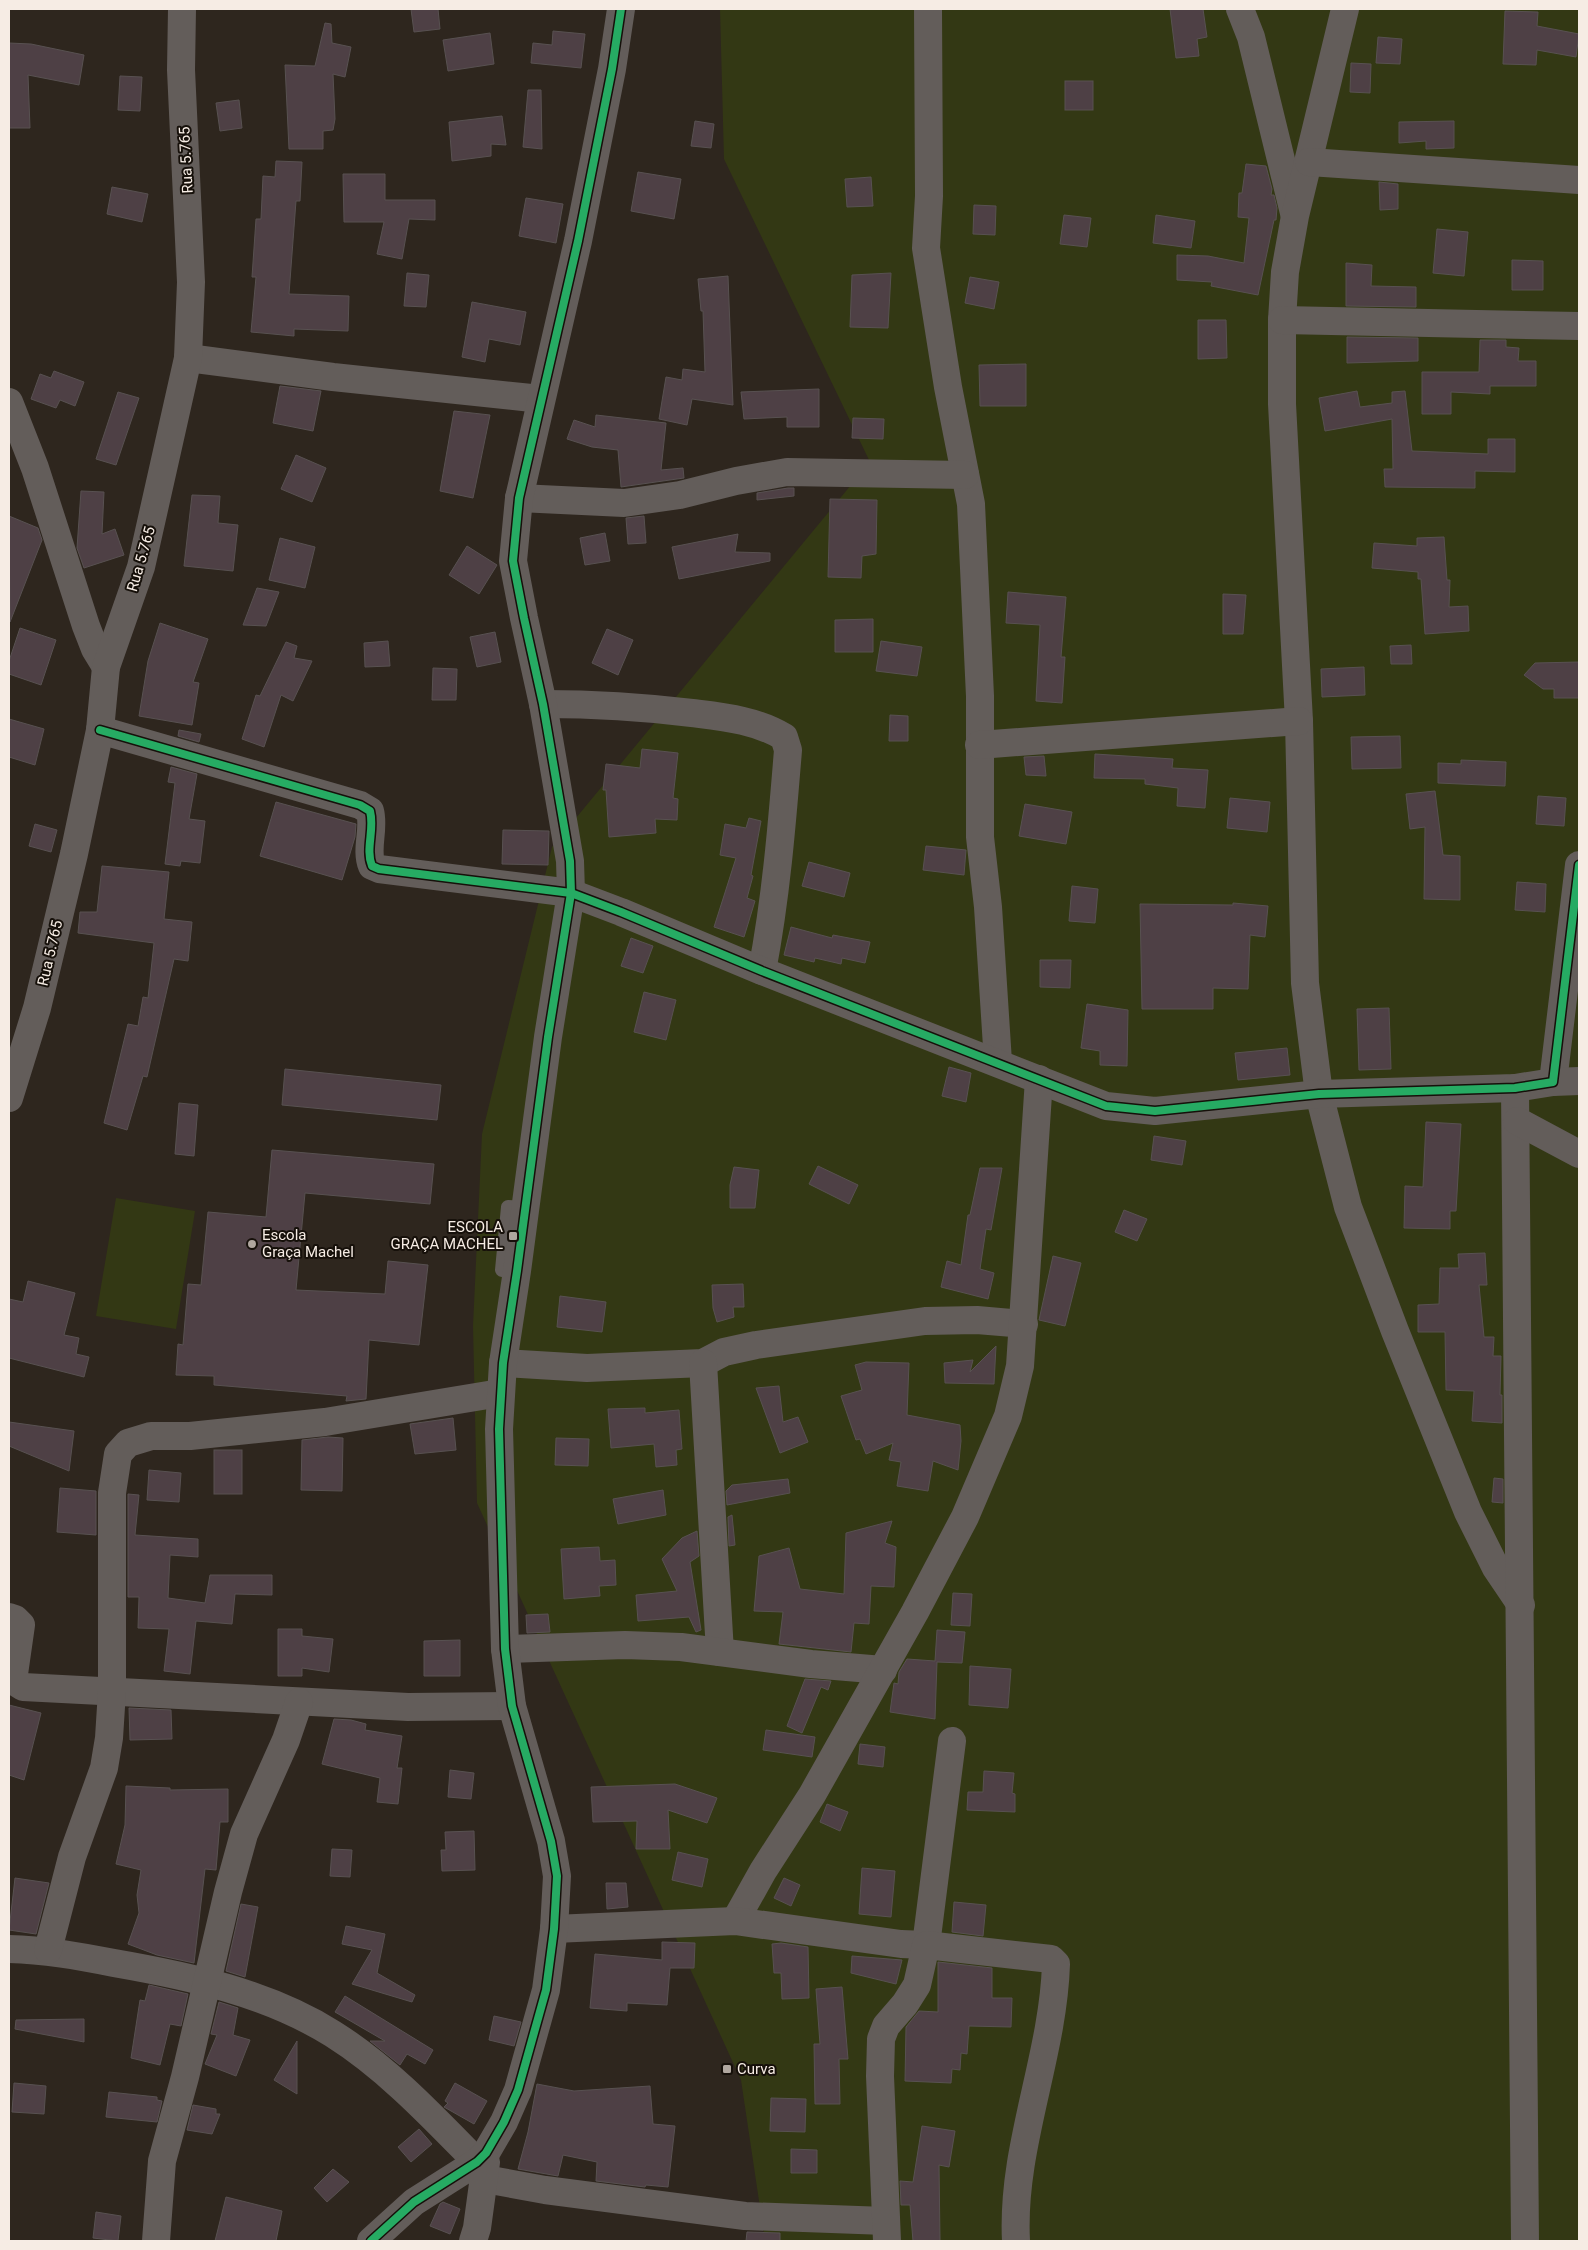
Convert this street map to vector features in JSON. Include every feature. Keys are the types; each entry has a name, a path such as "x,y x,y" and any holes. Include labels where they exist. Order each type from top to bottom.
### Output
{"street":[{"name":"Rua 5.765","path":"9,1098 37,1008 100,730 106,667 141,567 188,358 191,282 181,70 182,9"},
{"path":"473,2241 478,2228 483,2165 518,2090 546,1990 554,1929 557,1876 551,1841 512,1706 505,1649 499,1485 500,1393 502,1363 517,1271 548,1037 571,893 570,861 543,704 513,561 519,498 580,232 612,69 621,9"},
{"path":"928,9 929,196 926,248 930,283 971,504 980,696 980,837 988,916 998,1062"},
{"path":"1240,9 1252,37 1295,216"},
{"path":"1345,9 1295,216 1285,272 1282,320 1282,413 1299,721 1305,983 1319,1094 1348,1207 1395,1331 1468,1512 1496,1568 1521,1605"},
{"path":"1309,162 1579,180"},
{"path":"1282,320 1579,326"},
{"path":"188,358 333,377 541,399"},
{"path":"9,402 35,468 86,626 95,649 106,667"},
{"path":"519,498 624,503 680,494 787,472 965,475"},
{"path":"543,704 589,704 658,709 722,717 766,726 784,737 788,750 781,844 771,922 762,971"},
{"path":"979,745 1299,721"},
{"path":"100,730 360,805 370,812 373,821 369,859 372,866 379,869 571,893 762,971 998,1062 1106,1106 1155,1111 1319,1094 1515,1088 1553,1082 1579,1081"},
{"path":"1553,1082 1578,881"},
{"path":"735,1921 763,1871 812,1795 883,1670 965,1517 1008,1416 1020,1366 1024,1324 1039,1079"},
{"path":"1515,1088 1517,1122 1525,2241"},
{"path":"1517,1122 1579,1154"},
{"path":"502,1363 587,1368 703,1363 724,1352 756,1345 925,1321 977,1320 1024,1324"},
{"path":"703,1363 720,1652"},
{"path":"48,1950 72,1857 104,1768 109,1738 112,1691 112,1492 118,1454 128,1443 151,1436 190,1436 325,1422 500,1393"},
{"path":"9,1617 21,1624 14,1674 15,1682 23,1687 408,1707 512,1706"},
{"path":"505,1649 625,1645 681,1648 811,1664 883,1670"},
{"path":"156,2241 162,2161 208,1983 228,1892 244,1834 286,1740 299,1702"},
{"path":"9,1949 48,1950 168,1972 276,2004 332,2033 371,2060 483,2165 545,2190 745,2216 887,2231 880,2076 881,2040 886,2026 905,2004 917,1984 926,1945 952,1741"},
{"path":"554,1929 735,1921 901,1944 1051,1959 1056,1964 1048,2034 1021,2158 1015,2223 1016,2241"},
{"path":"371,2241 414,2202 483,2165"}],"green space":[{"path":"720,9 1579,9 1579,2241 765,2241 741,2080 477,1503 473,1326 482,1134 552,847 870,462 724,159"},
{"path":"116,1198 195,1211 176,1329 96,1316"}],"building":[{"path":"411,9 438,9 440,29 414,32"},
{"path":"1170,9 1203,9 1207,37 1197,39 1199,56 1176,58"},
{"path":"1505,11 1538,12 1537,26 1579,34 1576,57 1537,50 1536,65 1503,64"},
{"path":"325,23 331,24 332,43 351,47 345,77 333,74 335,119 333,130 323,131 323,149 289,149 285,65 315,66"},
{"path":"553,31 585,34 581,68 531,63 533,43 552,45"},
{"path":"490,33 494,64 448,71 443,40"},
{"path":"1378,37 1402,39 1400,64 1376,63"},
{"path":"9,43 31,44 84,55 79,85 28,75 30,128 9,128"},
{"path":"1351,63 1371,64 1370,93 1350,92"},
{"path":"120,76 142,77 140,111 118,110"},
{"path":"1065,81 1093,81 1093,110 1065,110"},
{"path":"528,90 541,90 542,149 523,147"},
{"path":"239,100 242,128 220,131 216,103"},
{"path":"502,116 506,145 491,144 491,156 452,161 449,122"},
{"path":"695,121 714,124 711,148 691,146"},
{"path":"1454,121 1454,148 1426,149 1426,141 1399,143 1399,122"},
{"path":"276,161 302,162 300,201 296,201 289,294 349,296 348,331 294,329 294,336 251,332 256,277 252,277 256,219 261,219 263,176 275,177"},
{"path":"1246,164 1266,166 1272,189 1271,195 1274,195 1277,208 1276,220 1274,220 1258,295 1211,286 1212,282 1177,280 1177,255 1208,256 1244,263 1249,218 1238,217 1239,193 1242,193"},
{"path":"638,172 681,179 674,219 631,211"},
{"path":"343,174 385,174 385,200 435,200 435,220 409,219 402,259 377,254 384,222 344,222"},
{"path":"871,177 873,206 847,207 845,179"},
{"path":"1379,182 1398,184 1398,209 1380,210"},
{"path":"112,187 148,194 142,222 107,214"},
{"path":"526,198 563,204 556,243 519,236"},
{"path":"974,205 996,206 995,235 973,234"},
{"path":"1064,215 1091,218 1087,247 1060,244"},
{"path":"1156,215 1195,221 1191,248 1153,243"},
{"path":"1437,229 1468,232 1464,276 1433,273"},
{"path":"1512,260 1543,261 1543,290 1512,290"},
{"path":"1346,263 1372,265 1371,286 1416,287 1416,307 1346,306"},
{"path":"407,273 429,275 426,307 404,306"},
{"path":"891,273 888,328 850,327 852,275"},
{"path":"728,276 733,405 692,399 687,425 659,419 666,377 682,380 683,369 705,372 703,311 701,311 698,279"},
{"path":"970,277 999,282 994,309 965,303"},
{"path":"472,302 526,312 520,345 489,339 485,362 462,357"},
{"path":"1198,320 1226,320 1227,358 1198,359"},
{"path":"1347,337 1418,338 1418,361 1347,363"},
{"path":"1480,340 1506,340 1506,347 1519,348 1518,361 1536,361 1536,386 1490,386 1490,394 1451,392 1451,414 1422,414 1422,372 1479,372"},
{"path":"1026,364 1026,406 980,406 979,365"},
{"path":"54,371 84,382 75,406 60,400 56,408 31,399 40,374 51,378"},
{"path":"280,386 321,391 313,431 273,423"},
{"path":"819,389 819,427 787,427 787,417 744,419 741,392"},
{"path":"1357,391 1360,407 1392,403 1392,392 1405,391 1412,451 1488,454 1488,439 1515,439 1515,472 1475,471 1475,488 1385,487 1384,469 1393,469 1392,419 1325,431 1319,398"},
{"path":"118,392 139,398 116,465 96,459"},
{"path":"454,411 490,415 473,498 440,491"},
{"path":"596,415 666,423 661,470 683,468 684,478 621,487 618,450 592,447 567,439 574,420 595,427"},
{"path":"853,418 884,419 883,439 852,438"},
{"path":"296,455 326,468 312,502 281,489"},
{"path":"794,488 794,496 757,500 757,493"},
{"path":"81,491 104,492 102,534 115,529 124,555 84,568 77,548"},
{"path":"192,495 220,496 218,523 238,525 233,571 184,566"},
{"path":"830,499 877,500 876,554 862,556 861,578 828,577"},
{"path":"9,516 38,528 42,540 10,622"},
{"path":"644,516 646,543 628,544 626,518"},
{"path":"605,533 610,561 585,565 580,538"},
{"path":"738,534 735,552 770,553 770,561 679,579 672,547"},
{"path":"1444,537 1447,580 1450,580 1449,607 1468,606 1469,631 1425,634 1421,579 1418,579 1418,572 1372,568 1374,543 1417,546 1417,538"},
{"path":"280,538 315,547 305,588 269,580"},
{"path":"467,546 497,565 479,594 449,575"},
{"path":"257,588 279,592 266,626 243,625"},
{"path":"1008,592 1066,597 1061,657 1065,657 1062,703 1036,701 1040,625 1006,623"},
{"path":"1223,594 1246,595 1243,634 1223,634"},
{"path":"873,619 873,652 835,652 835,620"},
{"path":"160,623 208,639 193,682 199,683 192,725 139,716 148,661"},
{"path":"20,628 56,640 41,685 9,674 9,661"},
{"path":"607,629 633,640 618,675 592,663"},
{"path":"495,632 501,662 477,667 470,637"},
{"path":"388,641 390,666 365,667 364,643"},
{"path":"881,641 922,647 917,676 876,671"},
{"path":"286,642 297,646 294,658 312,661 293,701 281,695 264,747 242,739 256,695 260,696"},
{"path":"1411,645 1412,664 1391,664 1390,646"},
{"path":"1579,662 1579,698 1554,698 1554,689 1543,689 1524,675 1535,663"},
{"path":"1364,667 1365,695 1322,697 1321,669"},
{"path":"433,668 457,669 456,700 432,700"},
{"path":"890,715 908,716 908,741 889,741"},
{"path":"9,719 44,729 35,765 9,757"},
{"path":"179,730 201,734 199,742 178,736"},
{"path":"1400,736 1401,768 1352,769 1351,737"},
{"path":"642,749 678,753 673,798 678,799 677,820 655,819 656,833 609,837 606,790 603,790 606,764 640,768"},
{"path":"1095,754 1173,759 1172,768 1208,770 1205,808 1177,806 1178,788 1145,784 1145,779 1094,778"},
{"path":"1044,756 1046,776 1026,775 1024,757"},
{"path":"1461,760 1506,762 1505,786 1438,783 1438,763 1461,764"},
{"path":"171,767 197,774 189,819 205,821 200,863 181,861 180,866 165,864 175,783 168,782"},
{"path":"1435,791 1443,855 1460,856 1460,900 1424,899 1425,827 1410,829 1406,794"},
{"path":"1538,796 1566,798 1564,826 1536,824"},
{"path":"1230,798 1270,802 1267,832 1227,828"},
{"path":"276,802 356,824 355,837 342,880 260,856"},
{"path":"1025,804 1072,812 1066,844 1019,836"},
{"path":"749,818 761,821 751,875 753,876 747,898 755,901 744,937 714,927 736,858 720,855 725,824 746,828"},
{"path":"35,824 57,830 51,852 29,846"},
{"path":"503,830 549,831 548,865 502,864"},
{"path":"926,846 966,850 964,875 923,870"},
{"path":"809,862 850,873 844,897 802,886"},
{"path":"102,866 169,872 164,919 192,922 188,961 174,959 147,1077 143,1076 127,1130 104,1123 128,1024 138,1026 143,997 148,998 154,943 78,933 80,912 97,912"},
{"path":"1517,882 1546,884 1545,912 1515,910"},
{"path":"1072,886 1098,889 1095,923 1069,921"},
{"path":"1233,903 1268,906 1265,937 1250,935 1248,989 1213,988 1213,1009 1142,1009 1140,904 1233,905"},
{"path":"791,927 832,938 833,935 870,942 865,963 842,958 841,964 815,958 814,962 784,955"},
{"path":"631,938 653,946 643,973 621,966"},
{"path":"1040,960 1071,960 1070,988 1040,987"},
{"path":"644,992 676,1000 666,1040 634,1032"},
{"path":"1087,1004 1128,1010 1127,1066 1100,1065 1100,1051 1081,1048"},
{"path":"1389,1008 1391,1069 1359,1070 1357,1009"},
{"path":"1287,1048 1290,1075 1238,1080 1235,1053"},
{"path":"949,1067 971,1073 966,1102 942,1096"},
{"path":"285,1069 441,1085 437,1120 282,1105"},
{"path":"179,1103 198,1105 194,1156 175,1154"},
{"path":"1426,1122 1461,1124 1456,1211 1450,1211 1450,1229 1404,1228 1405,1186 1423,1187"},
{"path":"1154,1136 1186,1141 1182,1165 1151,1160"},
{"path":"272,1150 434,1164 430,1204 305,1193 296,1290 385,1294 388,1261 428,1265 419,1345 369,1340 366,1399 346,1401 347,1396 214,1385 214,1376 176,1375 178,1344 183,1345 188,1284 201,1285 208,1212 266,1217"},
{"path":"818,1166 858,1185 849,1204 809,1184"},
{"path":"734,1167 759,1170 755,1208 730,1208 730,1185"},
{"path":"980,1168 1002,1168 991,1230 986,1229 980,1269 994,1273 988,1299 941,1287 947,1261 961,1265 968,1215 970,1215"},
{"path":"1124,1210 1147,1219 1137,1241 1115,1232"},
{"path":"1485,1253 1487,1285 1479,1285 1484,1337 1494,1337 1493,1356 1501,1356 1500,1395 1502,1395 1502,1423 1472,1421 1474,1391 1446,1390 1445,1332 1418,1332 1418,1305 1439,1304 1440,1268 1459,1268 1458,1254"},
{"path":"1053,1256 1081,1263 1065,1326 1039,1320"},
{"path":"28,1281 75,1293 64,1335 79,1338 76,1354 89,1357 84,1377 9,1358 9,1299 23,1302"},
{"path":"743,1284 744,1307 733,1307 734,1317 717,1322 713,1308 712,1285"},
{"path":"560,1296 606,1302 602,1332 557,1327"},
{"path":"996,1346 994,1384 945,1383 944,1363 973,1360 970,1372"},
{"path":"866,1362 909,1363 907,1415 960,1425 961,1441 958,1470 933,1461 928,1491 897,1486 901,1462 889,1460 893,1443 866,1454 860,1439 856,1440 841,1396 862,1390 855,1365"},
{"path":"779,1386 783,1422 798,1417 808,1442 780,1453 756,1388"},
{"path":"645,1408 645,1413 679,1410 682,1449 676,1450 677,1465 656,1467 654,1444 611,1448 608,1409"},
{"path":"453,1418 456,1450 415,1454 410,1424"},
{"path":"9,1422 74,1431 69,1471 9,1446"},
{"path":"328,1437 343,1438 342,1491 301,1490 302,1440"},
{"path":"556,1438 589,1439 588,1466 555,1465"},
{"path":"214,1450 242,1450 242,1494 214,1494"},
{"path":"149,1470 181,1473 179,1502 147,1500"},
{"path":"1494,1478 1503,1479 1503,1503 1492,1502"},
{"path":"788,1479 790,1493 727,1505 726,1491 732,1485"},
{"path":"60,1488 96,1491 96,1535 57,1532"},
{"path":"663,1490 666,1515 618,1524 613,1499"},
{"path":"128,1494 139,1495 135,1535 198,1539 198,1557 170,1555 168,1598 205,1603 210,1575 272,1575 272,1595 235,1594 232,1624 196,1621 190,1674 164,1671 169,1629 138,1628 139,1597 128,1597"},
{"path":"732,1515 735,1545 729,1546 728,1517"},
{"path":"892,1521 885,1543 896,1547 894,1587 871,1586 869,1624 854,1623 851,1652 779,1644 783,1612 754,1611 759,1556 789,1548 800,1589 844,1594 846,1533"},
{"path":"697,1531 699,1556 690,1562 701,1630 696,1632 689,1617 638,1621 636,1595 677,1591 662,1559 682,1538"},
{"path":"599,1547 600,1561 615,1560 616,1585 599,1586 600,1596 564,1599 561,1549"},
{"path":"953,1593 972,1594 970,1626 951,1625"},
{"path":"548,1614 550,1632 527,1633 526,1615"},
{"path":"278,1629 302,1629 302,1636 333,1639 329,1672 302,1668 302,1676 278,1676"},
{"path":"937,1630 965,1632 962,1663 937,1662 935,1719 890,1712 894,1683 898,1684 899,1672 907,1659 935,1661"},
{"path":"460,1640 460,1676 424,1676 424,1641"},
{"path":"970,1666 1011,1669 1008,1708 969,1705"},
{"path":"805,1679 831,1681 828,1690 821,1687 802,1733 787,1726"},
{"path":"9,1705 41,1713 24,1780 9,1775"},
{"path":"129,1708 171,1710 172,1739 130,1740"},
{"path":"334,1719 351,1720 366,1724 365,1730 402,1736 397,1768 402,1768 398,1804 377,1802 380,1778 322,1764"},
{"path":"766,1730 815,1737 812,1757 763,1750"},
{"path":"860,1744 885,1747 883,1767 858,1764"},
{"path":"450,1770 474,1773 471,1799 448,1797"},
{"path":"984,1771 1014,1773 1012,1793 1015,1794 1015,1812 967,1810 968,1792 983,1792"},
{"path":"675,1784 717,1798 707,1823 668,1810 670,1849 636,1849 637,1821 593,1822 591,1787"},
{"path":"126,1786 170,1788 170,1790 228,1789 228,1822 220,1822 216,1870 205,1869 194,1963 157,1955 128,1944 139,1913 137,1895 141,1870 116,1864 125,1825"},
{"path":"827,1804 848,1812 840,1831 820,1822"},
{"path":"474,1831 475,1870 442,1871 441,1850 446,1850 445,1832"},
{"path":"332,1849 352,1850 350,1877 330,1876"},
{"path":"678,1852 708,1859 702,1887 672,1880"},
{"path":"862,1868 895,1871 891,1917 859,1914"},
{"path":"15,1878 49,1883 36,1934 9,1930"},
{"path":"784,1878 800,1885 791,1906 774,1898"},
{"path":"606,1883 626,1883 628,1907 607,1909"},
{"path":"954,1902 986,1905 983,1936 952,1932"},
{"path":"241,1904 258,1907 245,1977 226,1971"},
{"path":"346,1926 385,1934 377,1973 415,1995 412,2002 352,1984 372,1950 342,1944"},
{"path":"662,1942 695,1943 694,1968 670,1968 667,2005 627,2003 627,2011 590,2008 595,1954 662,1960"},
{"path":"781,1943 808,1947 809,1998 782,1999 781,1973 774,1973 772,1944"},
{"path":"852,1956 902,1960 896,1984 851,1973"},
{"path":"938,1962 992,1968 992,1998 1012,1998 1011,2027 969,2026 967,2054 961,2053 960,2070 952,2069 951,2083 905,2081 906,2027 919,2011 938,2012"},
{"path":"149,1985 188,1994 181,2026 170,2024 160,2065 131,2058 140,2000 145,2001"},
{"path":"842,1987 848,2059 839,2059 840,2104 815,2104 814,2044 820,2044 816,1989"},
{"path":"345,1996 433,2050 425,2064 407,2054 400,2065 370,2041 385,2041 335,2012"},
{"path":"219,2002 238,2008 233,2035 250,2040 236,2076 205,2064 217,2035 211,2034"},
{"path":"494,2016 521,2022 514,2046 489,2040"},
{"path":"84,2019 84,2042 15,2029 16,2020"},
{"path":"297,2041 297,2094 274,2080"},
{"path":"14,2083 46,2086 44,2114 12,2112"},
{"path":"455,2083 487,2101 474,2124 444,2107 448,2103 445,2101"},
{"path":"537,2084 574,2091 650,2086 653,2124 675,2126 668,2187 646,2185 645,2187 596,2181 597,2162 563,2155 558,2176 518,2169 528,2132"},
{"path":"109,2092 157,2097 157,2100 162,2101 157,2122 106,2117"},
{"path":"771,2098 806,2099 805,2132 770,2131"},
{"path":"193,2105 216,2109 216,2114 220,2114 212,2134 187,2130"},
{"path":"922,2126 955,2131 949,2167 939,2165 940,2241 913,2241 910,2205 901,2205 900,2181 913,2182"},
{"path":"419,2129 432,2144 411,2162 398,2147"},
{"path":"791,2149 817,2150 817,2173 791,2173"},
{"path":"333,2169 349,2182 327,2202 314,2188"},
{"path":"226,2197 282,2211 276,2241 215,2241"},
{"path":"443,2202 460,2209 450,2234 430,2226 440,2204"},
{"path":"96,2212 121,2216 118,2241 93,2238"},
{"path":"747,2232 780,2233 780,2241 746,2241"}],"cycle path":[{"path":"371,2241 414,2202 477,2162 486,2153 504,2122 518,2090 546,1990 554,1929 557,1876 551,1841 512,1706 505,1649 499,1429 503,1363 548,1037 571,893 570,861 543,704 513,561 519,498 578,241 612,69 621,9"},
{"path":"100,730 360,805 370,811 369,853 372,866 379,869 571,893 762,971 1106,1106 1155,1111 1319,1094 1515,1088 1553,1082 1579,865"}],"place":[{"name":"ESCOLA GRAÇA MACHEL","path":"513,1236"},
{"name":"Escola Graça Machel","path":"252,1244"},
{"name":"Curva","path":"727,2069"}]}
